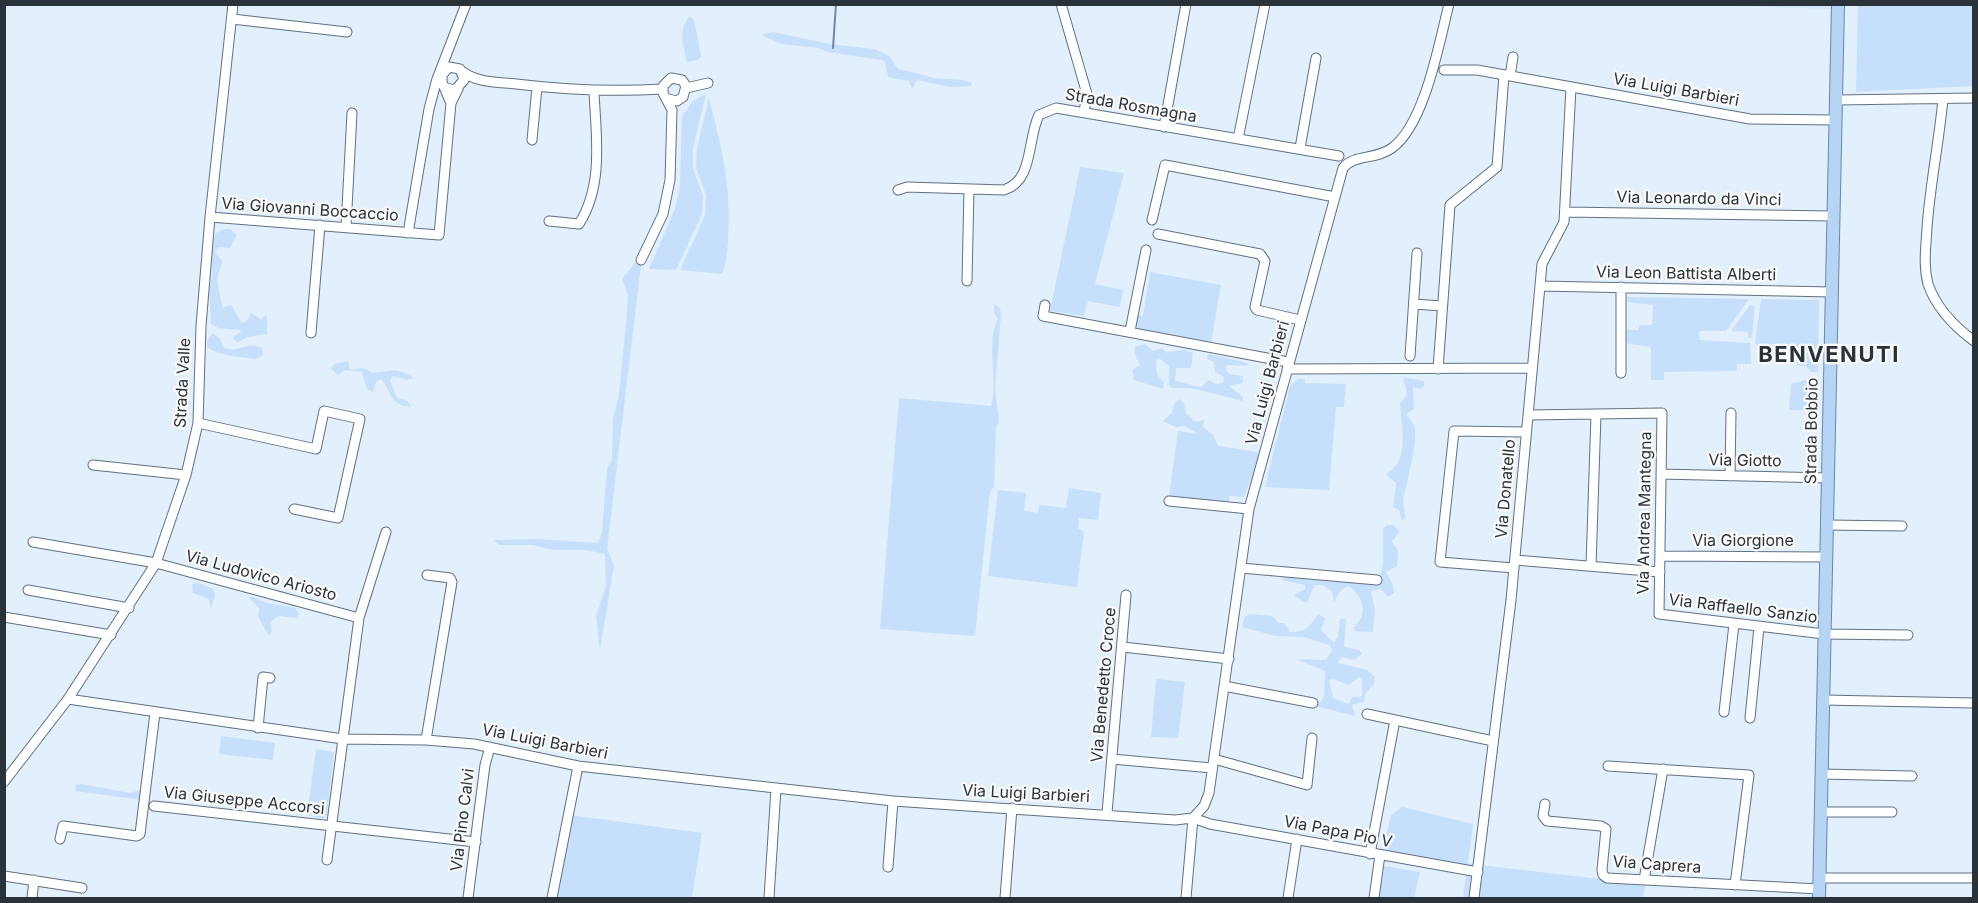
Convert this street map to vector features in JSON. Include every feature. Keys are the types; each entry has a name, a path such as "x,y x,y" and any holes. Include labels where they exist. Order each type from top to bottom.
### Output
{"main road":[{"name":"Strada Bobbio","path":"1819,883 1838,4"}],"street":[{"name":"Strada Valle","path":"4,782 68,699 111,636 156,563 186,475 198,423 201,326 210,217 233,4"},
{"path":"408,233 429,109 444,75 447,55 466,4"},
{"path":"1061,4 1087,94 1084,112"},
{"path":"1164,127 1186,4"},
{"path":"1238,139 1265,4"},
{"path":"1343,168 1348,161 1382,156 1396,146 1407,130 1440,67 1438,48 1446,5"},
{"path":"232,19 347,32"},
{"path":"1438,369 1450,205 1497,167 1507,75 1514,57"},
{"path":"1300,148 1316,58"},
{"name":"Via Luigi Barbieri","path":"1440,67 1507,75 1750,119 1835,120"},
{"path":"444,75 463,72 484,81 594,92 663,89"},
{"path":"450,106 452,96 465,80 463,72"},
{"path":"444,75 460,88"},
{"path":"444,75 450,106"},
{"path":"641,260 666,201 672,116 663,89 665,82 675,78 682,80 686,88"},
{"path":"460,88 484,81"},
{"path":"686,88 708,84"},
{"path":"532,140 537,87"},
{"name":"Via Donatello","path":"1474,898 1514,564 1542,264 1564,222 1571,87"},
{"path":"672,116 686,88"},
{"path":"549,221 579,224 590,203 596,176 594,92"},
{"path":"1836,100 1974,98"},
{"path":"668,99 680,99"},
{"path":"1943,99 1932,170 1924,264 1937,303 1962,333 1974,341"},
{"name":"Via Giovanni Boccaccio","path":"210,217 439,235 450,106"},
{"name":"Strada Rosmagna","path":"898,190 908,187 1004,190 1018,182 1025,169 1036,122 1043,112 1056,108 1355,159"},
{"path":"346,227 352,113"},
{"path":"1339,156 1343,168"},
{"path":"1152,220 1165,165 1335,197"},
{"name":"Via Luigi Barbieri","path":"68,699 343,739 426,740 490,747 578,766 894,801 1107,813 1175,820 1193,818 1204,806 1213,764 1249,509 1343,168"},
{"path":"967,281 969,189"},
{"name":"Via Leonardo da Vinci","path":"1565,212 1833,216"},
{"path":"311,333 320,225"},
{"path":"1158,234 1260,254 1265,261 1255,306 1257,310 1300,320"},
{"path":"1130,332 1146,250"},
{"path":"1410,356 1417,253"},
{"name":"Via Leon Battista Alberti","path":"1540,286 1832,292"},
{"path":"1621,287 1621,373"},
{"path":"1413,304 1443,302"},
{"path":"1045,305 1043,316 1287,365 1438,369 1532,368"},
{"path":"198,423 316,449 324,411 360,419 338,518 294,509"},
{"name":"Via Andrea Mantegna","path":"1596,414 1662,413 1659,614"},
{"path":"1730,476 1731,413"},
{"path":"1528,415 1596,414 1591,566"},
{"path":"1526,432 1454,431 1440,562 1591,566 1660,572"},
{"path":"93,465 186,475"},
{"name":"Via Giotto","path":"1661,474 1828,478"},
{"path":"1169,501 1249,509"},
{"path":"1827,525 1902,526"},
{"path":"327,860 359,618 386,532"},
{"name":"Via Ludovico Ariosto","path":"33,542 156,563 359,618"},
{"name":"Via Giorgione","path":"1660,556 1826,557"},
{"path":"1241,568 1377,580"},
{"path":"426,740 452,582 450,578 427,575"},
{"path":"28,590 129,608"},
{"name":"Via Benedetto Croce","path":"1107,813 1126,595"},
{"name":"Via Raffaello Sanzio","path":"1659,614 1824,634"},
{"path":"4,617 111,636"},
{"path":"1724,712 1734,624"},
{"path":"1750,718 1759,627"},
{"path":"1824,634 1908,635"},
{"path":"1123,647 1228,659"},
{"path":"258,728 263,677 270,678"},
{"path":"1224,686 1313,703"},
{"path":"1823,700 1974,704"},
{"path":"60,839 63,826 137,836 140,834 155,713"},
{"path":"1367,714 1493,741"},
{"path":"1374,898 1375,854 1395,720"},
{"path":"1112,759 1213,764 1307,785 1312,738"},
{"name":"Via Pino Calvi","path":"468,898 485,765 490,747"},
{"path":"552,898 578,766"},
{"path":"1608,766 1749,775 1735,885"},
{"path":"1644,880 1663,770"},
{"path":"1821,774 1912,776"},
{"path":"769,898 776,788"},
{"path":"888,867 894,801"},
{"name":"Via Caprera","path":"1545,804 1543,816 1547,822 1601,826 1606,829 1603,875 1608,878 1798,888 1819,883 1974,878"},
{"name":"Via Giuseppe Accorsi","path":"154,806 476,842"},
{"path":"1005,898 1012,808"},
{"path":"1820,812 1892,812"},
{"path":"1186,898 1193,818"},
{"name":"Via Papa Pio V","path":"1193,818 1478,872"},
{"path":"1288,898 1297,839"},
{"path":"4,876 82,888"},
{"path":"32,898 34,880"},
{"path":"1798,888 1812,881 1819,883"}],"shaded area":[{"path":"1830,4 1830,9 1709,5"},
{"path":"1858,5 1973,5 1973,86 1856,92"},
{"path":"690,16 694,20 701,56 698,60 687,62 682,31"},
{"path":"773,32 829,44 875,49 889,56 898,69 935,78 972,83 971,86 951,87 917,80 912,89 909,81 888,77 885,62 881,60 828,52 818,48 781,44 761,35"},
{"path":"706,94 693,148 693,168 703,196 702,214 676,270 649,269 675,209 680,185 682,116 693,101"},
{"path":"709,98 722,152 729,204 728,246 722,274 680,270 705,215 706,195 696,168 697,148"},
{"path":"1080,167 1124,173 1095,284 1123,290 1120,307 1088,301 1084,316 1050,311"},
{"path":"230,229 237,235 230,248 219,247 215,252 222,261 218,278 223,308 231,305 242,323 247,321 251,313 261,320 267,316 267,334 247,337 237,343 233,337 241,332 240,330 218,328 211,324 209,289 212,277 211,247 216,233"},
{"path":"635,263 641,265 607,549 614,566 600,650 596,616 606,586 605,554 586,550 552,550 533,545 499,545 494,540 538,539 598,543 602,532 607,469 612,459 613,419 619,394 626,324 628,296 622,279"},
{"path":"1150,272 1221,285 1211,342 1135,328 1137,315 1143,316"},
{"path":"1627,297 1749,299 1726,331 1700,331 1699,340 1750,343 1751,364 1737,364 1737,371 1664,372 1664,380 1651,380 1651,347 1625,343 1625,330 1639,330 1639,325 1652,325 1653,305 1627,302"},
{"path":"1761,299 1819,300 1818,372 1812,372 1805,366 1797,366 1796,357 1789,357 1788,344 1773,344 1761,351 1758,349 1755,342"},
{"path":"994,304 1000,308 1001,315 995,390 999,421 996,428 994,487 990,491 975,636 880,629 899,398 991,406 994,386 992,350 994,328 998,319 994,312"},
{"path":"1750,305 1755,306 1752,338 1748,338 1748,332 1731,331"},
{"path":"213,333 220,339 223,347 232,350 250,346 258,347 262,348 263,355 257,359 231,356 212,350 207,347 207,341"},
{"path":"1145,344 1153,351 1162,348 1166,352 1184,350 1193,353 1191,368 1176,368 1175,381 1201,387 1209,380 1215,384 1223,383 1224,377 1215,372 1214,362 1207,359 1207,355 1248,363 1247,366 1227,365 1225,368 1229,374 1243,376 1242,383 1229,386 1243,397 1243,401 1191,388 1172,388 1169,385 1169,366 1159,358 1156,360 1157,374 1164,383 1163,389 1134,380 1132,370 1140,365 1135,347"},
{"path":"348,361 350,370 363,368 373,373 396,370 412,376 413,378 407,380 393,376 390,381 397,398 408,401 410,407 394,400 381,379 376,382 373,392 367,389 362,372 345,370 338,375 331,369 334,364"},
{"path":"1403,377 1424,381 1424,386 1421,389 1413,387 1414,409 1406,414 1413,423 1415,439 1403,498 1405,518 1402,521 1399,510 1393,507 1396,483 1387,476 1388,472 1395,467 1402,452 1400,404 1407,394"},
{"path":"1298,379 1305,379 1305,383 1346,384 1344,407 1336,407 1329,490 1265,487 1290,386"},
{"path":"1805,380 1818,380 1817,411 1789,410 1791,384"},
{"path":"1180,399 1184,403 1186,413 1195,422 1204,420 1203,427 1213,435 1218,446 1258,452 1258,462 1244,497 1229,496 1229,504 1169,496 1178,431 1198,434 1185,426 1176,427 1164,422 1172,413 1174,404"},
{"path":"1069,488 1101,493 1098,520 1079,518 1078,529 1084,531 1077,587 988,576 998,490 1026,493 1024,511 1038,513 1039,505 1066,508"},
{"path":"1386,525 1394,525 1399,531 1392,542 1398,550 1397,566 1386,572 1393,585 1394,593 1388,597 1381,589 1371,591 1375,611 1373,632 1355,631 1354,627 1362,617 1363,611 1361,600 1349,586 1341,590 1334,602 1332,591 1322,585 1314,585 1308,602 1303,602 1294,595 1305,589 1305,585 1282,580 1283,577 1378,585 1383,564 1383,529"},
{"path":"196,582 214,589 215,596 211,609 209,599 193,593 192,585"},
{"path":"251,596 266,603 296,608 299,614 296,618 278,616 270,622 272,632 268,635 258,616 259,608 249,598"},
{"path":"1249,614 1272,616 1279,623 1284,623 1290,632 1295,632 1307,628 1318,614 1325,618 1321,630 1334,643 1338,637 1340,619 1346,619 1344,647 1359,650 1362,654 1354,660 1341,657 1338,663 1367,670 1375,677 1374,684 1365,694 1365,701 1352,705 1355,716 1311,705 1320,703 1324,697 1325,671 1296,659 1326,660 1332,650 1331,646 1304,637 1276,636 1242,627 1244,618","holes":["1359,677 1362,680 1362,696 1352,697 1349,704 1333,698 1329,681 1333,679 1349,685"]},
{"path":"1156,679 1185,682 1178,738 1151,737"},
{"path":"221,736 275,743 273,760 219,754"},
{"path":"316,749 334,752 327,815 323,819 307,815"},
{"path":"82,784 130,793 143,789 142,800 75,791 76,785"},
{"path":"1402,807 1473,824 1468,863 1643,884 1645,887 1643,898 1463,898 1467,867 1386,851 1384,846 1391,815"},
{"path":"570,815 702,833 692,898 555,898"},
{"path":"1384,866 1420,872 1414,898 1379,898"}],"waterway":[{"path":"833,48 836,4"}],"district":[{"name":"BENVENUTI","path":"1829,355"}]}
